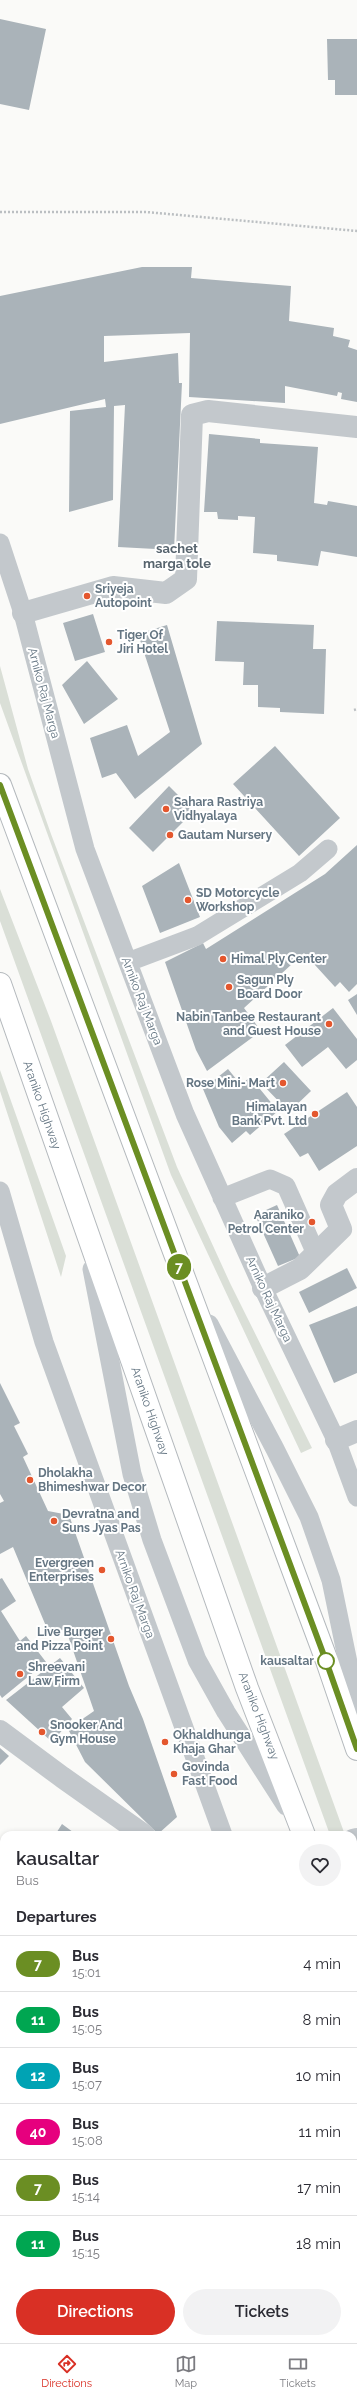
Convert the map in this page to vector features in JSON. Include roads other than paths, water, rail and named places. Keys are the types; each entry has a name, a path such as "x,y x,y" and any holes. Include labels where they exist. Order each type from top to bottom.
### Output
{"main road":[{"path":"0,785 324,1654 357,1749"},
{"name":"Araniko Highway","path":"0,984 247,1688 303,1831"}],"street":[{"path":"23,613 113,587 166,593 186,579 192,414 208,411 357,426"},
{"path":"263,1288 300,1270 341,1229 331,1205 337,1194 357,1179"},
{"path":"336,1440 357,1431"},
{"path":"0,1731 138,1831"}],"lane":[{"name":"Arniko Raj Marga","path":"0,543 23,613 85,849 185,1114 263,1288 336,1440 357,1497"},
{"path":"128,962 197,936 300,873 328,849"},
{"path":"222,1198 270,1179 286,1186 316,1254"},
{"name":"Arniko Raj Marga","path":"0,1191 44,1342 222,1831"},
{"path":"82,1218 132,1474 152,1540 197,1660 226,1712 302,1831"},
{"path":"180,1270 275,1449 309,1517 331,1580 357,1706"}],"place":[{"name":"Sriyeja Autopoint","path":"87,596"},
{"name":"Tiger Of Jiri Hotel","path":"109,642"},
{"name":"Sahara Rastriya Vidhyalaya","path":"166,809"},
{"name":"Gautam Nursery","path":"170,835"},
{"name":"SD Motorcycle Workshop","path":"188,900"},
{"name":"Himal Ply Center","path":"223,959"},
{"name":"Sagun Ply Board Door","path":"229,987"},
{"name":"Nabin Tanbee Restaurant and Guest House","path":"329,1024"},
{"name":"Rose Mini- Mart","path":"283,1083"},
{"name":"Himalayan Bank Pvt. Ltd","path":"315,1114"},
{"name":"Aaraniko Petrol Center","path":"312,1222"},
{"name":"Dholakha Bhimeshwar Decor","path":"30,1480"},
{"name":"Devratna and Suns Jyas Pas","path":"54,1521"},
{"name":"Evergreen Enterprises","path":"102,1570"},
{"name":"Live Burger and Pizza Point","path":"111,1639"},
{"name":"kausaltar","path":"326,1661"},
{"name":"Shreevani Law Firm","path":"20,1674"},
{"name":"Snooker And Gym House","path":"42,1732"},
{"name":"Okhaldhunga Khaja Ghar","path":"165,1742"},
{"name":"Govinda Fast Food","path":"174,1774"}],"district":[{"name":"sachet marga tole","path":"177,556"}]}
